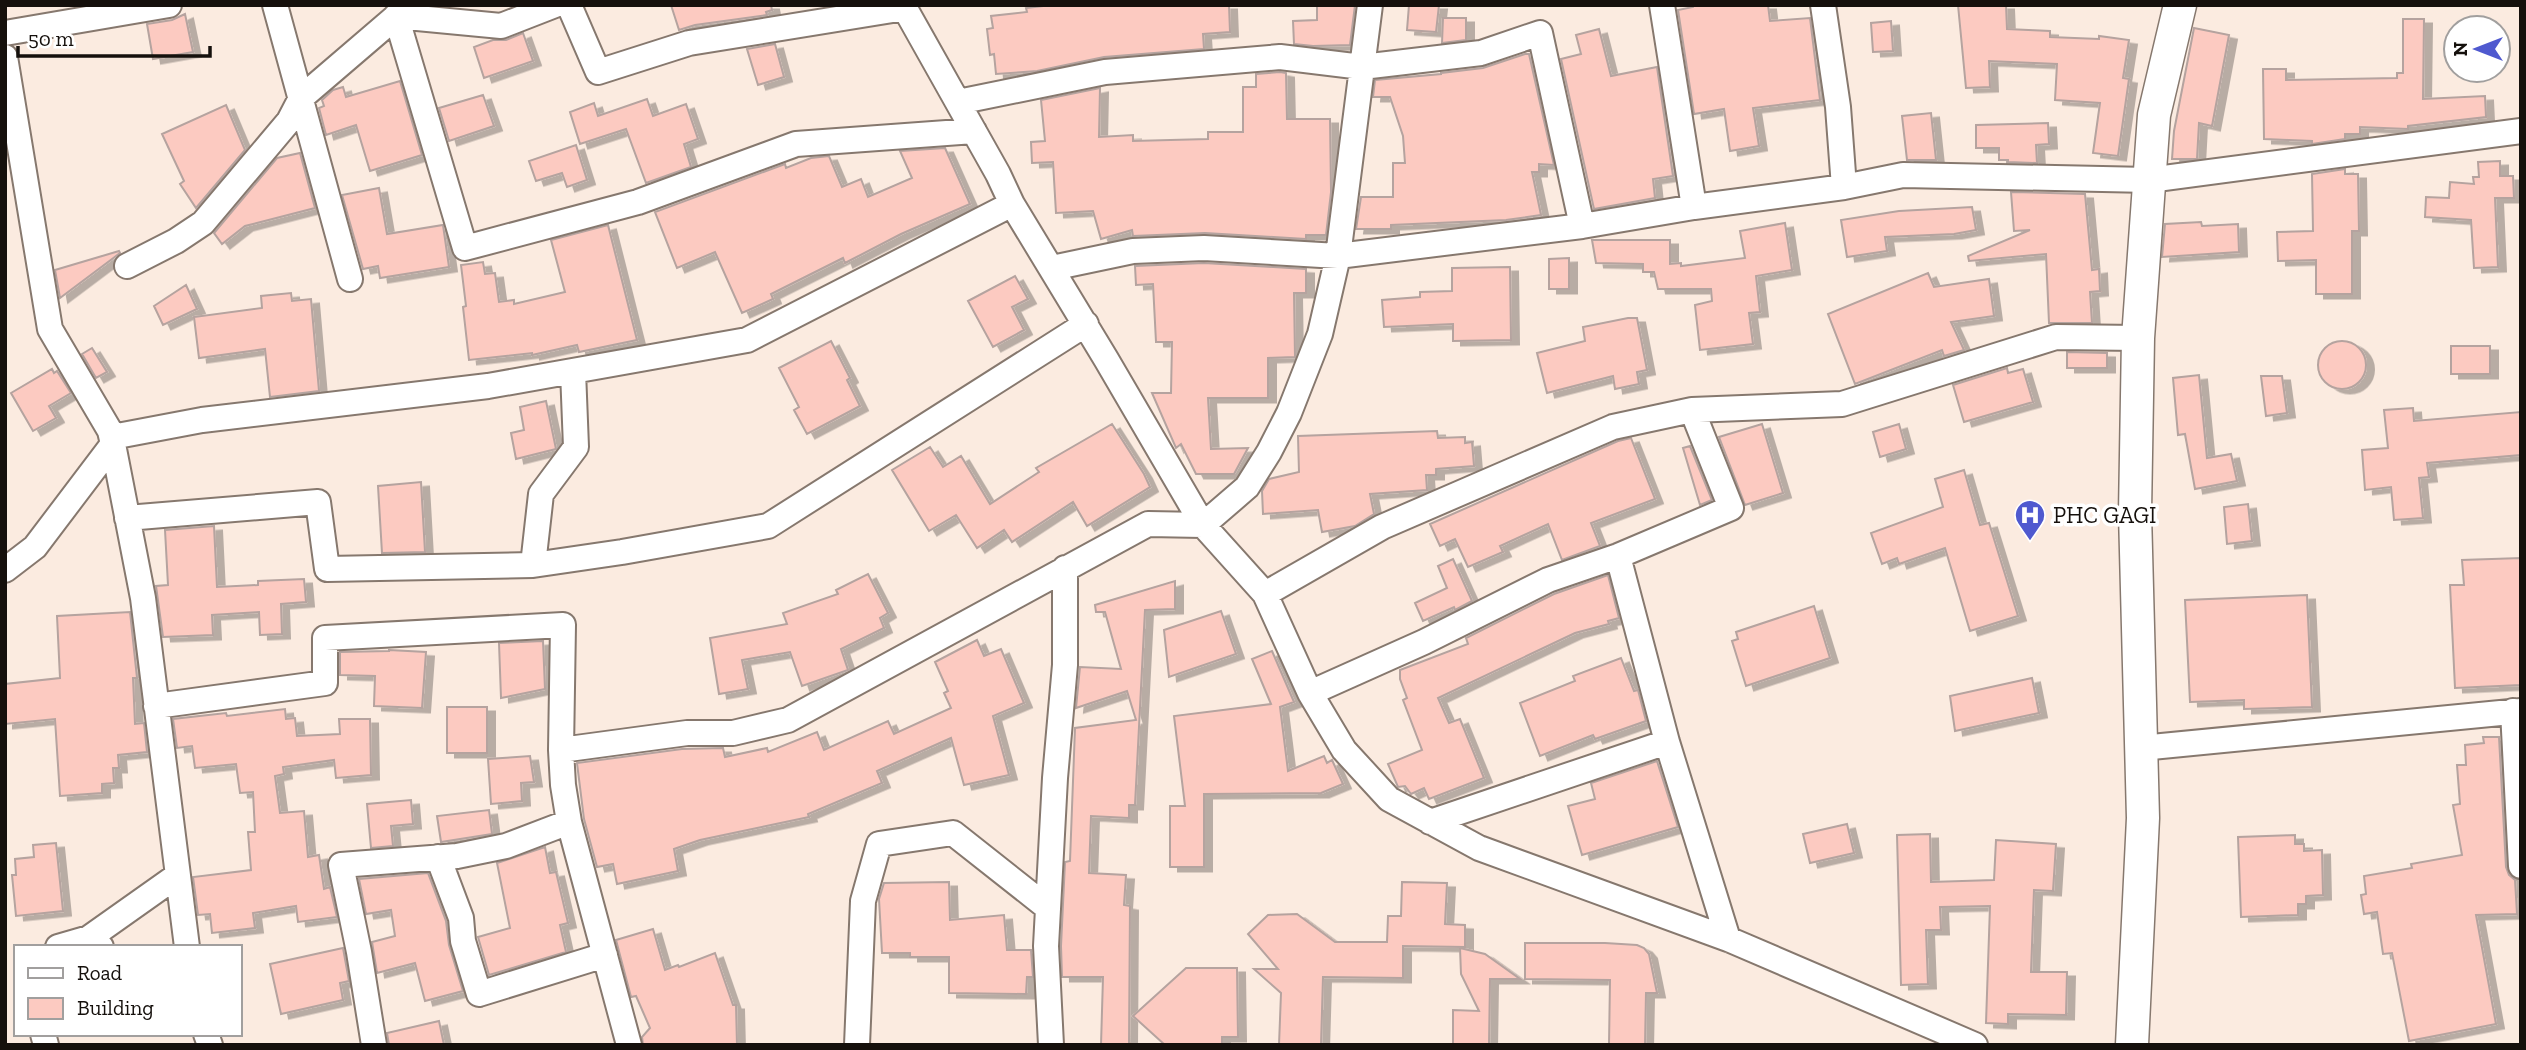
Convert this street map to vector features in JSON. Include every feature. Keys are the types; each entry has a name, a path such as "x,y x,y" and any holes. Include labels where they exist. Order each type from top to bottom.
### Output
{"street":[{"path":"5,33 169,5"},
{"path":"275,5 350,279"},
{"path":"127,265 176,241 203,223 289,121 301,98 402,11 500,26 555,5"},
{"path":"569,5 598,72 689,43 904,6 1012,204 1086,324 1203,525 1265,594 1310,693 1344,750 1389,799 1479,848 1728,939 1975,1045"},
{"path":"561,750 687,733 733,733 788,719 1148,524 1203,525 1247,487 1289,413 1320,334 1338,256 1370,5"},
{"path":"1662,5 1694,207"},
{"path":"1823,5 1838,107 1844,187"},
{"path":"2132,1045 2143,818 2135,513 2138,338 2154,115 2180,5"},
{"path":"402,11 465,248 638,202 796,144 974,131"},
{"path":"958,103 1105,72 1280,57 1362,67 1481,53 1540,33 1582,226"},
{"path":"5,57 50,330 112,440 143,598 187,945"},
{"path":"1052,268 1133,251 1204,248 1338,256 1582,226 1694,207 1844,187 1903,175 2149,180 2521,131"},
{"path":"5,570 35,547 112,440 202,420 488,386 747,340 1012,204"},
{"path":"127,518 318,502 327,569 533,565 768,526 1086,324"},
{"path":"1265,594 1382,527 1613,427 1692,410 1842,404 2056,337 2138,338"},
{"path":"533,565 541,494 576,447 573,371"},
{"path":"1310,693 1424,642 1548,580 1618,556 1731,508 1692,410"},
{"path":"1618,556 1667,742 1728,939"},
{"path":"1051,1045 1046,947 1065,665 1065,568"},
{"path":"156,706 325,683 325,638 563,625 563,785 569,822 629,1045"},
{"path":"2141,748 2517,711 2521,866"},
{"path":"1430,821 1667,742"},
{"path":"374,1045 341,865 438,858 506,846 569,822"},
{"path":"857,1045 863,901 879,844 953,833 1048,908"},
{"path":"438,858 461,918 463,941 479,994 605,955"},
{"path":"73,945 95,942 178,875"}],"building":[{"path":"671,5 771,5 772,10 766,12 767,15 695,25 679,30"},
{"path":"1052,5 1229,5 1230,32 1203,34 1204,49 1104,57 1037,71 996,74 994,54 990,55 987,29 993,28 991,16 1027,12 1026,8"},
{"path":"1317,5 1355,5 1350,45 1294,44 1293,21 1317,20"},
{"path":"1409,5 1439,5 1436,32 1407,30"},
{"path":"1693,5 1768,5 1770,21 1810,18 1820,100 1753,108 1759,146 1730,151 1724,109 1694,114 1678,10"},
{"path":"1958,5 2006,5 2007,29 2050,31 2050,37 2099,39 2099,36 2129,40 2123,78 2129,79 2118,156 2093,153 2100,103 2055,100 2057,64 1989,61 1990,87 1966,88"},
{"path":"185,14 193,52 153,59 147,24 172,20"},
{"path":"1443,18 1466,18 1466,40 1442,43"},
{"path":"2403,19 2424,19 2423,99 2485,96 2486,117 2408,126 2408,129 2360,127 2360,134 2345,134 2345,139 2312,144 2312,141 2264,139 2263,69 2286,69 2286,80 2397,78 2397,73 2403,73"},
{"path":"1891,21 1893,51 1873,52 1871,23"},
{"path":"2194,28 2229,35 2212,126 2199,123 2197,159 2172,159 2174,131"},
{"path":"1599,29 1611,76 1657,67 1673,176 1653,179 1655,198 1594,209 1561,59 1581,54 1576,35"},
{"path":"523,33 533,61 484,78 474,47"},
{"path":"775,44 784,77 758,85 747,49"},
{"path":"1529,54 1554,165 1539,164 1539,172 1532,172 1541,215 1506,220 1391,225 1391,229 1356,229 1361,197 1393,197 1393,163 1405,163 1403,136 1390,97 1373,97 1375,80 1483,68"},
{"path":"1286,73 1287,119 1330,119 1331,192 1326,235 1306,235 1306,239 1205,233 1133,236 1132,230 1101,239 1093,211 1056,213 1053,162 1032,163 1031,142 1045,141 1041,100 1100,88 1099,137 1133,135 1133,141 1208,139 1208,132 1243,132 1243,87 1256,87 1256,74"},
{"path":"400,81 422,155 370,171 356,125 326,135 319,108 324,106 322,100 333,90 343,87 346,97"},
{"path":"483,95 494,126 449,141 439,108"},
{"path":"647,99 653,116 686,104 698,139 684,144 691,167 646,183 626,129 580,144 570,112 594,103 598,116"},
{"path":"226,105 245,150 196,208 180,184 184,181 162,134"},
{"path":"1931,113 1936,160 1907,160 1902,116"},
{"path":"2048,123 2049,144 2036,145 2037,163 1999,160 1999,148 1976,148 1976,125"},
{"path":"576,145 587,180 567,187 562,173 536,181 529,161"},
{"path":"945,148 970,204 901,234 845,263 843,258 771,294 773,299 742,313 715,252 677,268 655,212 785,164 786,168 811,158 829,156 842,187 861,179 868,197 912,178 900,151"},
{"path":"300,153 315,208 245,226 222,244 214,233 277,158"},
{"path":"2500,161 2500,176 2513,176 2514,198 2495,198 2498,267 2474,268 2471,220 2425,217 2426,197 2449,198 2450,182 2474,184 2473,177 2479,177 2478,162"},
{"path":"2345,169 2345,174 2358,174 2359,231 2352,231 2352,294 2316,294 2316,260 2278,261 2277,232 2313,231 2312,174"},
{"path":"379,188 387,234 443,225 449,267 380,278 378,266 363,269 342,195"},
{"path":"2011,192 2085,194 2092,270 2099,269 2100,291 2090,292 2092,323 2049,323 2046,254 1969,261 1968,256 2030,230 2014,231"},
{"path":"1972,207 1976,230 1954,234 1885,237 1887,251 1847,257 1841,220 1899,211"},
{"path":"2201,222 2202,226 2238,224 2239,252 2162,257 2165,224"},
{"path":"1785,223 1792,270 1756,276 1760,312 1749,313 1753,344 1700,350 1695,305 1712,301 1711,289 1658,289 1654,272 1643,272 1643,264 1596,263 1592,240 1670,240 1670,264 1681,263 1681,266 1745,258 1740,231"},
{"path":"608,225 637,340 579,352 577,345 532,355 469,360 461,265 483,262 485,274 495,273 499,302 514,300 514,304 565,292 551,240"},
{"path":"119,251 120,253 60,298 55,270"},
{"path":"1569,258 1569,289 1549,289 1549,259"},
{"path":"1204,263 1306,269 1306,293 1294,293 1295,357 1268,358 1268,398 1208,398 1211,449 1248,448 1234,474 1196,474 1181,444 1176,448 1152,393 1171,393 1172,342 1156,342 1153,284 1136,285 1135,266"},
{"path":"1510,267 1511,340 1453,341 1453,324 1384,327 1382,300 1420,297 1420,292 1452,291 1452,268"},
{"path":"1928,273 1934,287 1989,279 1994,316 1951,322 1964,350 1944,356 1942,350 1855,384 1828,314"},
{"path":"1015,276 1028,299 1012,307 1024,330 993,347 968,301"},
{"path":"186,285 197,309 163,325 154,306"},
{"path":"291,293 292,301 311,299 319,391 270,397 265,349 199,358 194,317 262,308 261,296"},
{"path":"1637,318 1647,370 1637,372 1639,384 1615,389 1613,376 1547,393 1537,353 1585,341 1583,327"},
{"path":"831,341 850,378 847,380 860,406 807,434 794,410 799,407 779,368"},
{"path":"2342,341 2359,348 2366,365 2359,382 2342,389 2325,382 2318,365 2325,348"},
{"path":"2451,346 2490,346 2490,374 2451,374"},
{"path":"92,348 107,372 96,378 82,354"},
{"path":"2067,352 2107,353 2107,368 2067,368"},
{"path":"2007,368 2008,373 2023,369 2033,402 1964,422 1953,385"},
{"path":"52,369 54,373 57,371 71,393 49,406 56,418 33,431 11,393"},
{"path":"2199,375 2207,458 2231,454 2237,481 2195,489 2185,434 2178,435 2173,378"},
{"path":"2261,376 2282,376 2287,413 2266,416"},
{"path":"546,401 556,449 516,459 511,433 524,430 520,407"},
{"path":"2413,408 2414,421 2521,412 2521,455 2427,463 2429,477 2419,478 2423,518 2394,520 2391,487 2365,490 2362,450 2388,448 2384,410"},
{"path":"1112,424 1150,487 1087,526 1073,502 1012,542 1004,530 977,548 956,515 929,531 892,470 930,447 943,467 961,456 990,504 1039,472 1036,468"},
{"path":"1762,424 1783,493 1745,505 1719,437"},
{"path":"1899,424 1906,449 1880,457 1873,432"},
{"path":"1437,431 1438,438 1465,437 1465,443 1472,442 1474,466 1436,469 1436,475 1426,475 1427,490 1370,494 1374,514 1355,526 1322,532 1318,510 1263,514 1262,491 1269,479 1299,472 1298,436"},
{"path":"1631,438 1655,499 1591,523 1600,546 1562,560 1548,524 1500,546 1503,552 1468,567 1455,539 1440,546 1430,524 1618,441"},
{"path":"1690,446 1712,500 1700,505 1683,448"},
{"path":"1964,470 1980,525 1989,523 2018,616 1970,631 1945,548 1899,564 1897,558 1882,564 1871,533 1943,507 1935,479"},
{"path":"421,482 425,552 382,553 378,486"},
{"path":"2248,504 2252,541 2227,544 2224,507"},
{"path":"214,526 217,587 258,585 258,581 304,579 306,602 281,604 282,634 260,635 259,612 212,615 213,635 163,637 156,586 168,585 165,530"},
{"path":"2521,558 2521,685 2455,688 2450,585 2464,585 2462,560"},
{"path":"1453,559 1472,601 1423,621 1415,603 1447,588 1438,566"},
{"path":"868,574 888,613 880,618 884,628 841,649 848,670 802,686 790,652 742,660 748,689 719,694 710,638 787,624 783,613 838,594 836,590"},
{"path":"1608,575 1619,618 1608,621 1609,624 1575,633 1438,698 1449,723 1460,719 1484,778 1429,799 1424,788 1411,794 1405,786 1398,787 1388,764 1422,750 1403,700 1407,698 1400,679 1400,670 1468,644 1466,638 1554,594"},
{"path":"1175,581 1175,609 1145,610 1135,805 1129,805 1129,818 1091,816 1089,873 1126,875 1124,905 1130,906 1129,1045 1101,1045 1103,977 1062,977 1065,862 1070,861 1075,728 1136,720 1127,691 1076,708 1080,667 1121,669 1105,612 1096,612 1095,605"},
{"path":"2307,595 2312,707 2244,709 2244,700 2190,702 2185,600"},
{"path":"1814,606 1830,658 1746,686 1732,641 1738,639 1736,632"},
{"path":"1221,611 1236,654 1169,677 1164,630"},
{"path":"130,612 137,678 133,678 135,724 144,723 147,752 118,755 119,768 113,768 114,783 102,784 102,793 60,796 55,719 5,724 5,684 60,678 57,616"},
{"path":"977,640 984,656 1001,649 1024,703 993,716 1009,775 964,785 951,738 877,771 882,783 808,814 809,817 700,840 674,849 678,871 617,884 613,864 597,867 584,819 577,763 682,749 723,748 725,757 767,748 768,752 817,732 824,750 888,721 894,734 951,708 944,693 948,691 935,662"},
{"path":"543,641 545,689 501,698 499,643"},
{"path":"1272,651 1294,702 1280,707 1288,771 1324,756 1327,763 1332,760 1343,784 1321,793 1204,794 1204,867 1170,867 1170,806 1185,806 1174,716 1271,704 1252,659"},
{"path":"340,652 426,652 422,708 374,706 375,676 340,675"},
{"path":"1621,658 1634,691 1638,690 1646,721 1595,739 1593,735 1540,756 1520,703 1575,681 1573,676"},
{"path":"2032,678 2039,713 1955,731 1950,696"},
{"path":"447,707 487,707 487,753 447,753"},
{"path":"285,709 286,719 295,718 297,736 340,734 339,719 370,719 371,775 336,778 334,760 283,767 284,774 275,776 280,813 304,811 308,857 319,855 324,889 330,887 337,917 298,922 296,906 253,913 255,928 212,933 210,914 198,915 193,877 251,870 248,832 255,832 253,792 240,793 236,764 195,768 192,746 177,748 173,719"},
{"path":"2483,737 2499,737 2506,867 2515,880 2517,914 2476,915 2496,1024 2409,1041 2392,953 2383,954 2377,912 2364,914 2361,895 2366,894 2364,876 2412,868 2411,864 2462,855 2453,805 2460,804 2457,765 2466,765 2465,745 2484,743"},
{"path":"530,756 534,782 521,783 522,801 491,804 488,759"},
{"path":"1657,761 1678,827 1582,855 1568,806 1595,799 1591,783"},
{"path":"411,800 413,824 391,826 393,846 371,848 367,804"},
{"path":"489,810 492,834 441,842 437,816"},
{"path":"1847,824 1854,853 1810,863 1803,834"},
{"path":"1930,834 1931,882 1994,880 1996,840 2056,844 2053,891 2034,890 2031,972 2067,972 2066,1015 2008,1014 2008,1024 1986,1023 1990,906 1940,907 1941,930 1926,930 1928,984 1901,985 1897,835"},
{"path":"2295,835 2295,844 2304,844 2304,851 2322,850 2323,895 2306,896 2306,904 2298,904 2298,915 2241,917 2238,837"},
{"path":"56,843 63,911 16,916 12,875 16,875 15,859 34,857 33,845"},
{"path":"545,847 550,873 556,872 568,923 560,925 566,952 489,975 478,937 510,928 497,863"},
{"path":"428,873 446,921 449,945 463,991 425,1001 415,963 377,973 372,942 395,936 391,910 366,914 359,879"},
{"path":"949,882 950,920 1004,915 1007,950 1031,950 1033,977 1027,977 1026,994 949,993 949,957 910,957 910,953 882,953 879,899 884,883"},
{"path":"1402,882 1447,883 1445,924 1465,925 1465,947 1403,946 1403,978 1323,977 1321,1045 1279,1045 1281,993 1254,969 1278,969 1248,934 1268,915 1297,914 1335,942 1387,942 1388,916 1401,916"},
{"path":"653,929 665,970 715,953 733,1005 736,1005 737,1045 643,1045 642,1037 650,1028 636,996 631,997 616,940"},
{"path":"1525,943 1605,943 1644,948 1649,954 1657,993 1646,993 1645,1045 1609,1045 1610,980 1525,979"},
{"path":"343,948 349,981 340,983 343,1000 281,1014 270,964"},
{"path":"1460,948 1485,954 1520,979 1490,979 1489,1045 1453,1045 1453,1010 1479,1011 1461,974"},
{"path":"1186,968 1237,968 1238,1037 1222,1037 1222,1045 1165,1045 1133,1016"},
{"path":"439,1021 444,1045 389,1045 387,1033"}],"place":[{"name":"PHC GAGI","path":"2030,542"}]}
